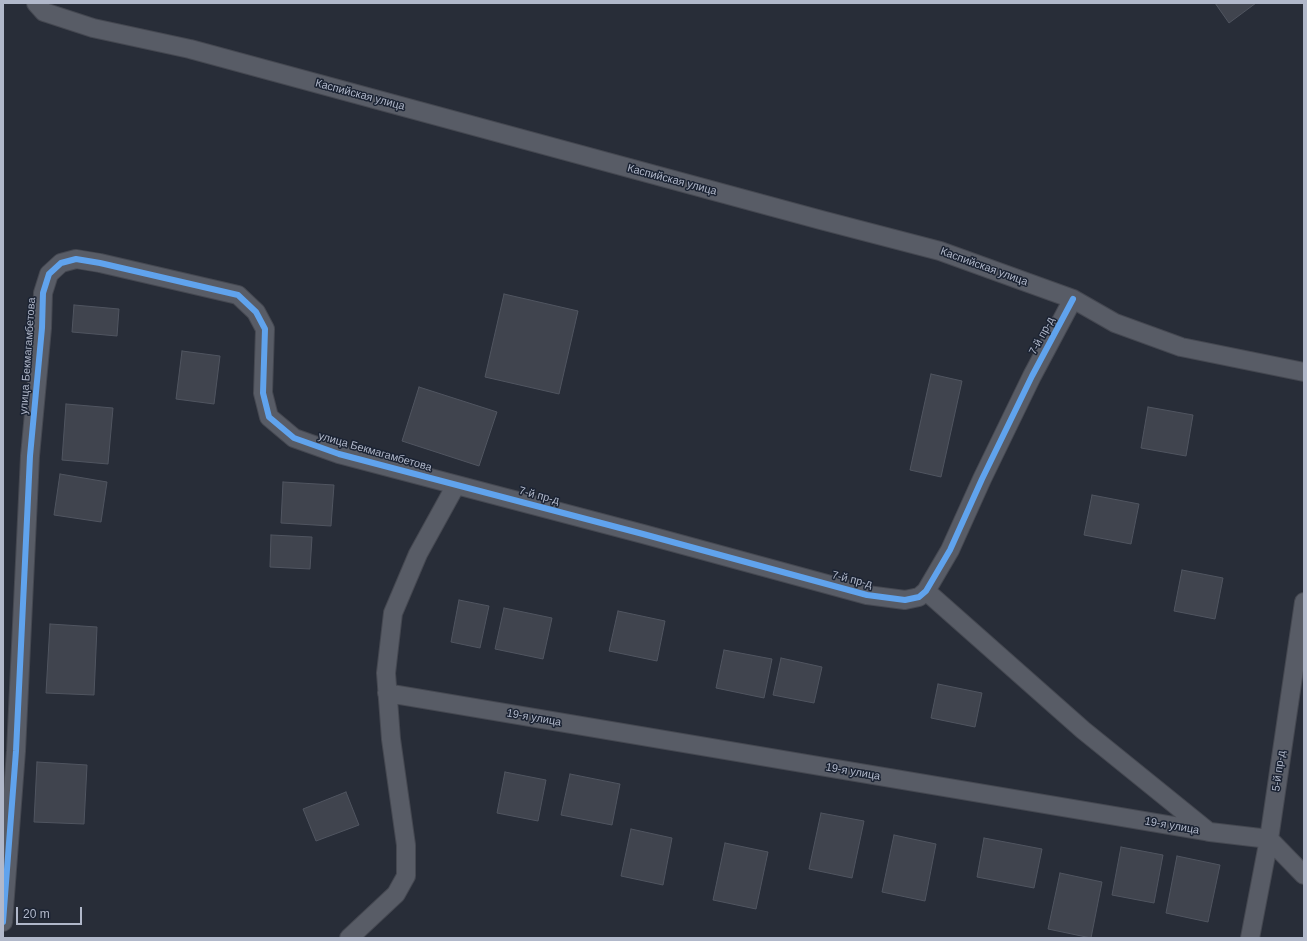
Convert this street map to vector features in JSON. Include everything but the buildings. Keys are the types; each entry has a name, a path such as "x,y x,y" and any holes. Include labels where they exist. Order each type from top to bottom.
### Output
{"street":[{"name":"Каспийская улица","path":"36,3 44,12 93,28 190,48 798,214 940,251 1073,299 1115,323 1181,347 1304,372"},
{"name":"улица Бекмагамбетова","path":"3,922 16,752 30,456 42,328 43,293 49,274 61,263 76,259 100,263 238,295 256,312 265,329 263,393 269,417 294,438 339,454 456,485"},
{"name":"7-й пр-д","path":"456,485 867,595 905,600 919,597 926,591 950,550 982,479 1032,376 1073,299"},
{"path":"349,938 396,894 406,876 406,845 391,739 386,673 393,613 418,554 456,485"},
{"path":"926,591 1083,730 1210,832"},
{"name":"5-й пр-д","path":"1250,938 1269,839 1304,602"},
{"name":"19-я улица","path":"387,693 1210,832 1269,839"},
{"path":"1269,839 1304,875"}],"cycle path":[{"path":"3,922 16,751 30,456 42,328 43,293 49,274 61,263 76,259 100,263 238,295 256,312 265,329 263,393 269,417 294,438 339,454 867,595 905,600 919,597 926,591 950,550 982,479 1032,376 1073,299"}]}
